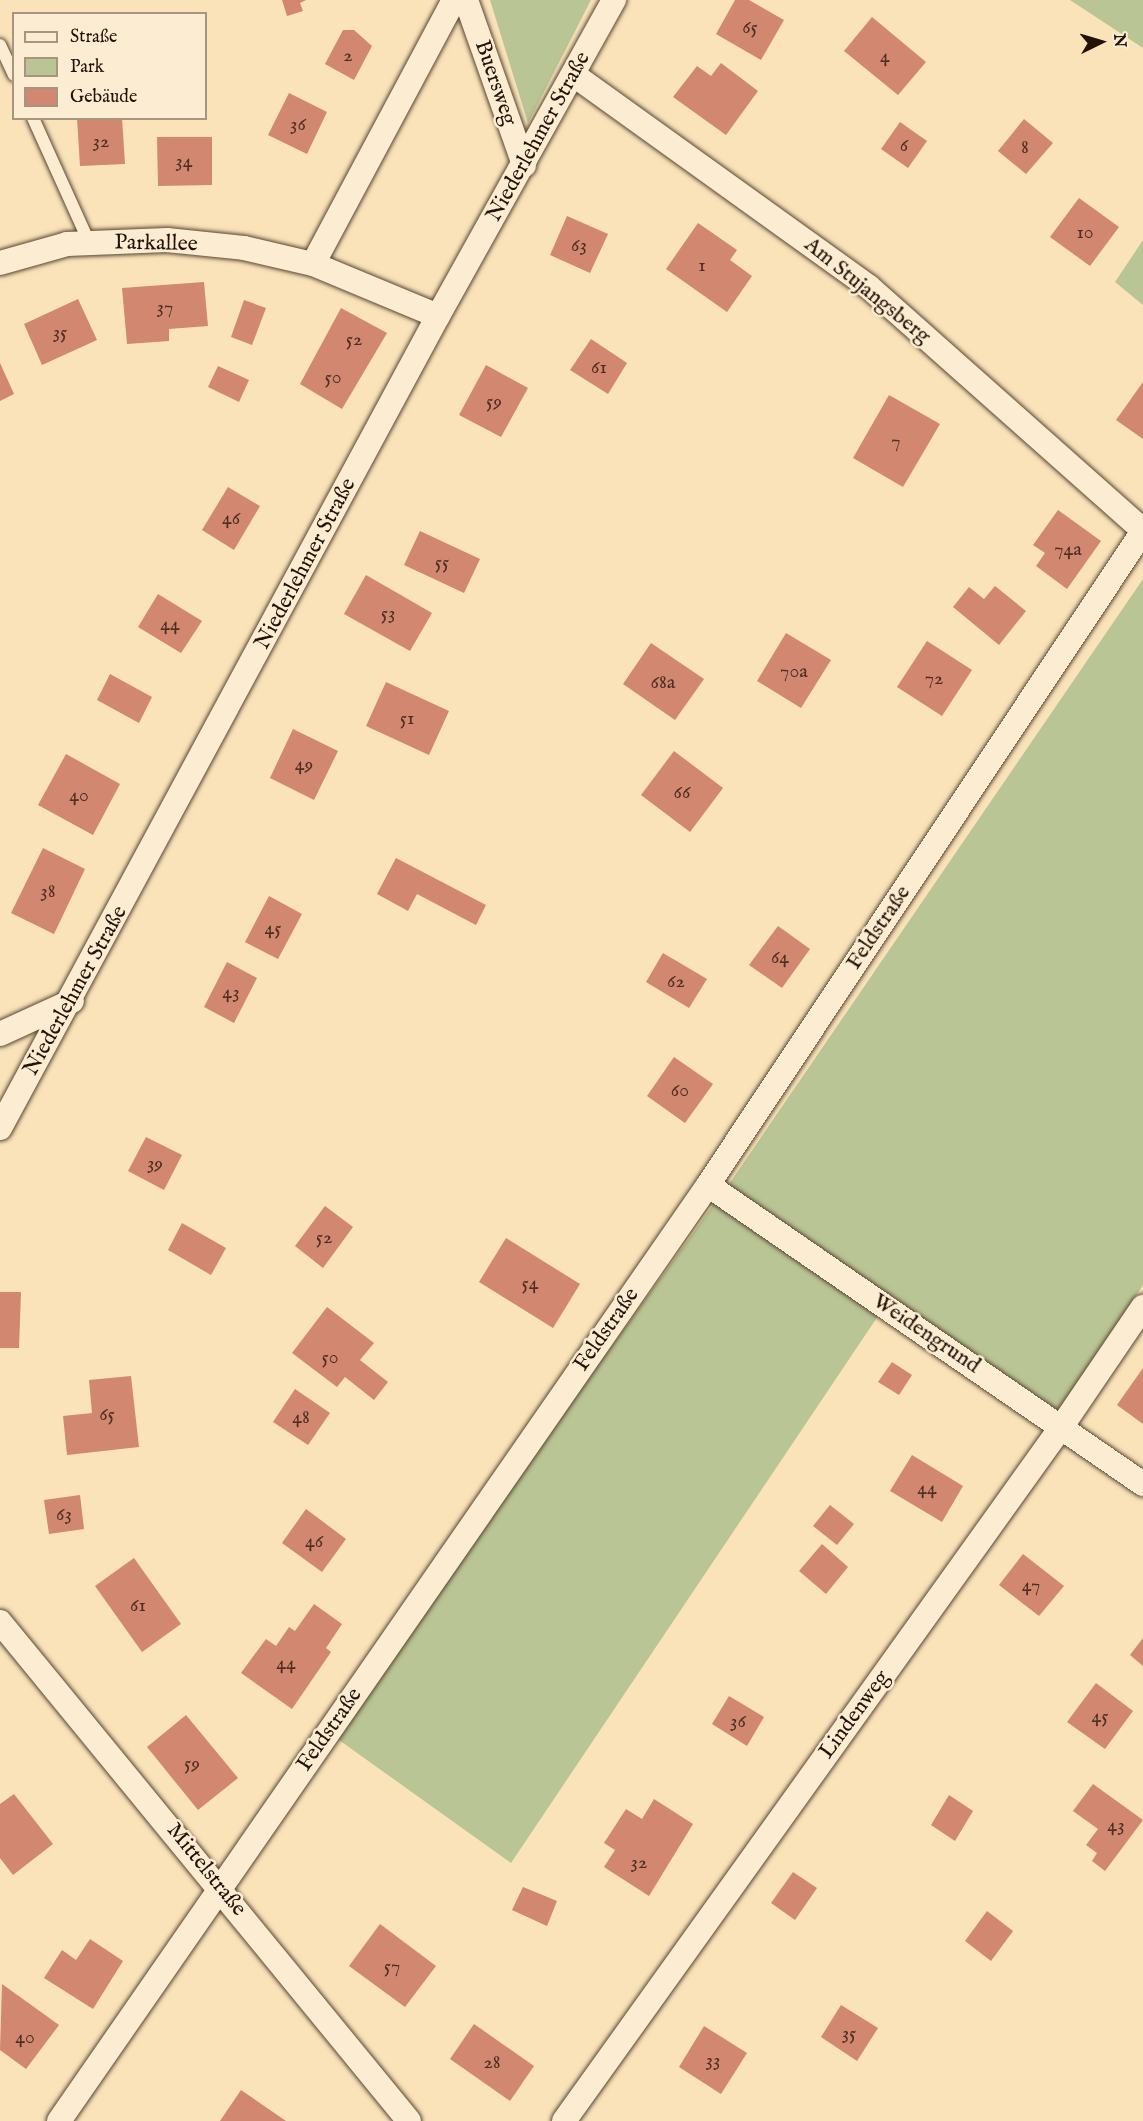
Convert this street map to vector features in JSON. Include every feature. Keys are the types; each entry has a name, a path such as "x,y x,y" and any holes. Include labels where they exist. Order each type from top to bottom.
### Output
{"street":[{"path":"313,264 454,0"},
{"name":"Buersweg","path":"466,0 525,165"},
{"name":"Niederlehmer Straße","path":"0,1128 72,1001 438,316 525,165 614,0"},
{"name":"Am Stujangsberg","path":"574,75 869,287 1143,531"},
{"name":"Parkallee","path":"0,263 67,244 167,240 244,248 313,264 438,316"},
{"name":"Feldstraße","path":"59,2121 708,1185 1143,531"},
{"path":"0,1034 72,1001"},
{"name":"Weidengrund","path":"708,1185 1062,1426 1143,1484"},
{"name":"Lindenweg","path":"564,2121 1062,1426 1143,1307"},
{"name":"Mittelstraße","path":"0,1622 221,1887 409,2121"}],"lane":[{"path":"0,45 12,71"},
{"path":"34,120 90,244"}],"green space":[{"path":"490,0 591,0 528,123"},
{"path":"1070,0 1143,0 1143,48"},
{"path":"1143,240 1143,305 1115,282"},
{"path":"1143,579 1143,1285 1059,1411 727,1187"},
{"path":"716,1201 878,1316 511,1863 332,1735"}],"building":[{"path":"282,0 306,0 300,3 303,11 287,16"},
{"path":"735,0 749,0 784,20 761,60 716,34"},
{"path":"872,17 926,62 898,95 844,51"},
{"path":"343,30 354,30 372,46 354,80 325,64"},
{"path":"721,63 758,91 726,135 673,97 697,66 711,76"},
{"path":"289,93 327,112 307,154 268,135"},
{"path":"1024,119 1053,143 1026,174 998,151"},
{"path":"77,120 122,120 125,164 80,166"},
{"path":"900,122 927,141 908,168 881,149"},
{"path":"157,137 212,137 212,185 158,186"},
{"path":"1079,198 1119,227 1090,266 1050,237"},
{"path":"567,216 608,234 590,273 550,255"},
{"path":"698,223 737,250 730,260 752,276 727,312 666,269"},
{"path":"204,282 208,326 169,329 169,341 127,344 122,288"},
{"path":"78,299 97,340 42,365 24,324"},
{"path":"244,300 266,308 252,345 231,337"},
{"path":"341,308 387,333 342,409 300,384"},
{"path":"591,339 627,363 608,394 570,370"},
{"path":"0,363 14,394 0,401"},
{"path":"486,365 528,388 501,437 459,415"},
{"path":"218,366 249,380 239,402 208,387"},
{"path":"1143,382 1143,439 1116,420"},
{"path":"889,395 940,424 903,487 853,458"},
{"path":"228,487 260,506 234,550 202,530"},
{"path":"1058,510 1101,541 1067,589 1036,566 1045,553 1033,545"},
{"path":"420,531 480,559 464,593 404,565"},
{"path":"366,575 432,613 410,651 344,614"},
{"path":"995,586 1026,611 999,645 953,607 969,587 984,599"},
{"path":"158,594 202,621 181,653 138,627"},
{"path":"786,633 831,660 801,708 757,681"},
{"path":"927,641 972,670 942,716 897,687"},
{"path":"651,643 704,679 675,720 623,684"},
{"path":"110,674 152,697 139,723 97,700"},
{"path":"386,682 449,711 429,755 366,726"},
{"path":"293,729 338,751 314,800 270,778"},
{"path":"674,751 723,788 690,832 641,795"},
{"path":"66,754 120,784 93,835 38,805"},
{"path":"43,848 85,869 54,934 11,913"},
{"path":"396,858 486,905 476,925 417,894 408,911 377,894"},
{"path":"269,896 302,914 278,959 245,942"},
{"path":"778,926 810,949 782,988 749,965"},
{"path":"663,953 707,979 689,1008 646,982"},
{"path":"227,962 257,978 234,1023 204,1007"},
{"path":"674,1057 713,1084 685,1123 647,1096"},
{"path":"146,1137 182,1155 164,1190 128,1171"},
{"path":"325,1206 353,1227 323,1268 295,1246"},
{"path":"182,1223 226,1248 211,1275 168,1250"},
{"path":"506,1238 580,1284 553,1328 479,1282"},
{"path":"0,1292 21,1292 19,1348 0,1348"},
{"path":"327,1307 374,1343 360,1360 388,1382 374,1400 345,1377 337,1387 292,1353"},
{"path":"892,1362 912,1375 899,1395 878,1382"},
{"path":"1143,1368 1143,1424 1117,1405"},
{"path":"131,1376 139,1447 67,1455 63,1416 92,1413 89,1380"},
{"path":"295,1389 330,1413 308,1445 273,1422"},
{"path":"912,1455 963,1486 942,1522 890,1491"},
{"path":"80,1495 84,1529 49,1534 44,1500"},
{"path":"830,1505 854,1524 837,1545 813,1526"},
{"path":"306,1509 346,1539 322,1572 282,1543"},
{"path":"822,1544 848,1567 826,1594 799,1571"},
{"path":"1023,1554 1064,1586 1039,1616 999,1585"},
{"path":"134,1558 181,1624 142,1652 95,1586"},
{"path":"314,1604 342,1624 326,1648 331,1652 292,1709 241,1673 266,1639 276,1646 289,1627 295,1631"},
{"path":"1143,1638 1143,1666 1130,1655"},
{"path":"1096,1683 1133,1711 1105,1749 1067,1722"},
{"path":"729,1696 764,1717 747,1746 712,1724"},
{"path":"186,1715 238,1778 198,1810 147,1747"},
{"path":"1093,1784 1143,1820 1105,1871 1092,1861 1097,1853 1086,1845 1098,1829 1073,1811"},
{"path":"14,1794 53,1844 13,1875 0,1858 0,1804"},
{"path":"949,1795 973,1811 955,1841 931,1825"},
{"path":"654,1799 693,1824 649,1896 604,1867 615,1850 604,1843 626,1809 642,1819"},
{"path":"793,1872 817,1888 795,1920 771,1903"},
{"path":"523,1887 557,1901 547,1926 512,1910"},
{"path":"987,1911 1013,1931 991,1961 965,1941"},
{"path":"380,1924 436,1966 405,2007 349,1966"},
{"path":"90,1939 123,1961 93,2009 44,1978 62,1950 76,1960"},
{"path":"2,1984 59,2025 26,2069 0,2050"},
{"path":"841,2005 878,2028 857,2061 821,2037"},
{"path":"474,2024 534,2066 510,2101 450,2059"},
{"path":"704,2026 747,2053 721,2094 679,2067"},
{"path":"241,2090 286,2121 220,2121"}]}
